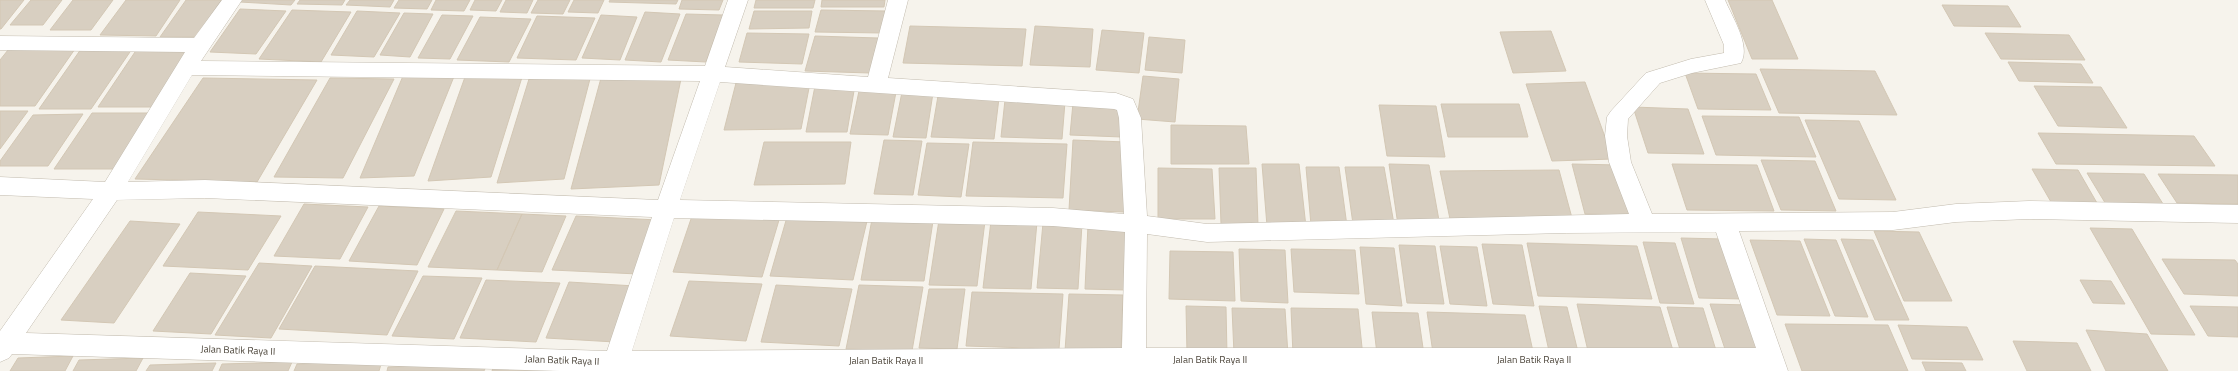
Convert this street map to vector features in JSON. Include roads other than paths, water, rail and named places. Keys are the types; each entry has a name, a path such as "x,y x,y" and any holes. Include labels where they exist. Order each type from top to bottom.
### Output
{"street":[{"path":"2,346 111,191 200,45 232,0"},
{"path":"614,366 738,0"},
{"path":"876,84 898,0"},
{"path":"1644,223 1620,162 1616,136 1618,116 1653,78 1691,66 1734,58 1734,45 1715,0"},
{"path":"0,44 200,45"},
{"path":"186,68 712,74 1116,101 1126,105 1130,118 1136,224 1134,365"},
{"path":"0,186 111,191 205,189 666,209 1053,217 1136,224 1207,234 1644,223 1893,221 1956,213 2029,210 2238,214"},
{"path":"1724,222 1774,365"},
{"name":"Jalan Batik Raya II","path":"2,346 614,366 1774,365"}]}
